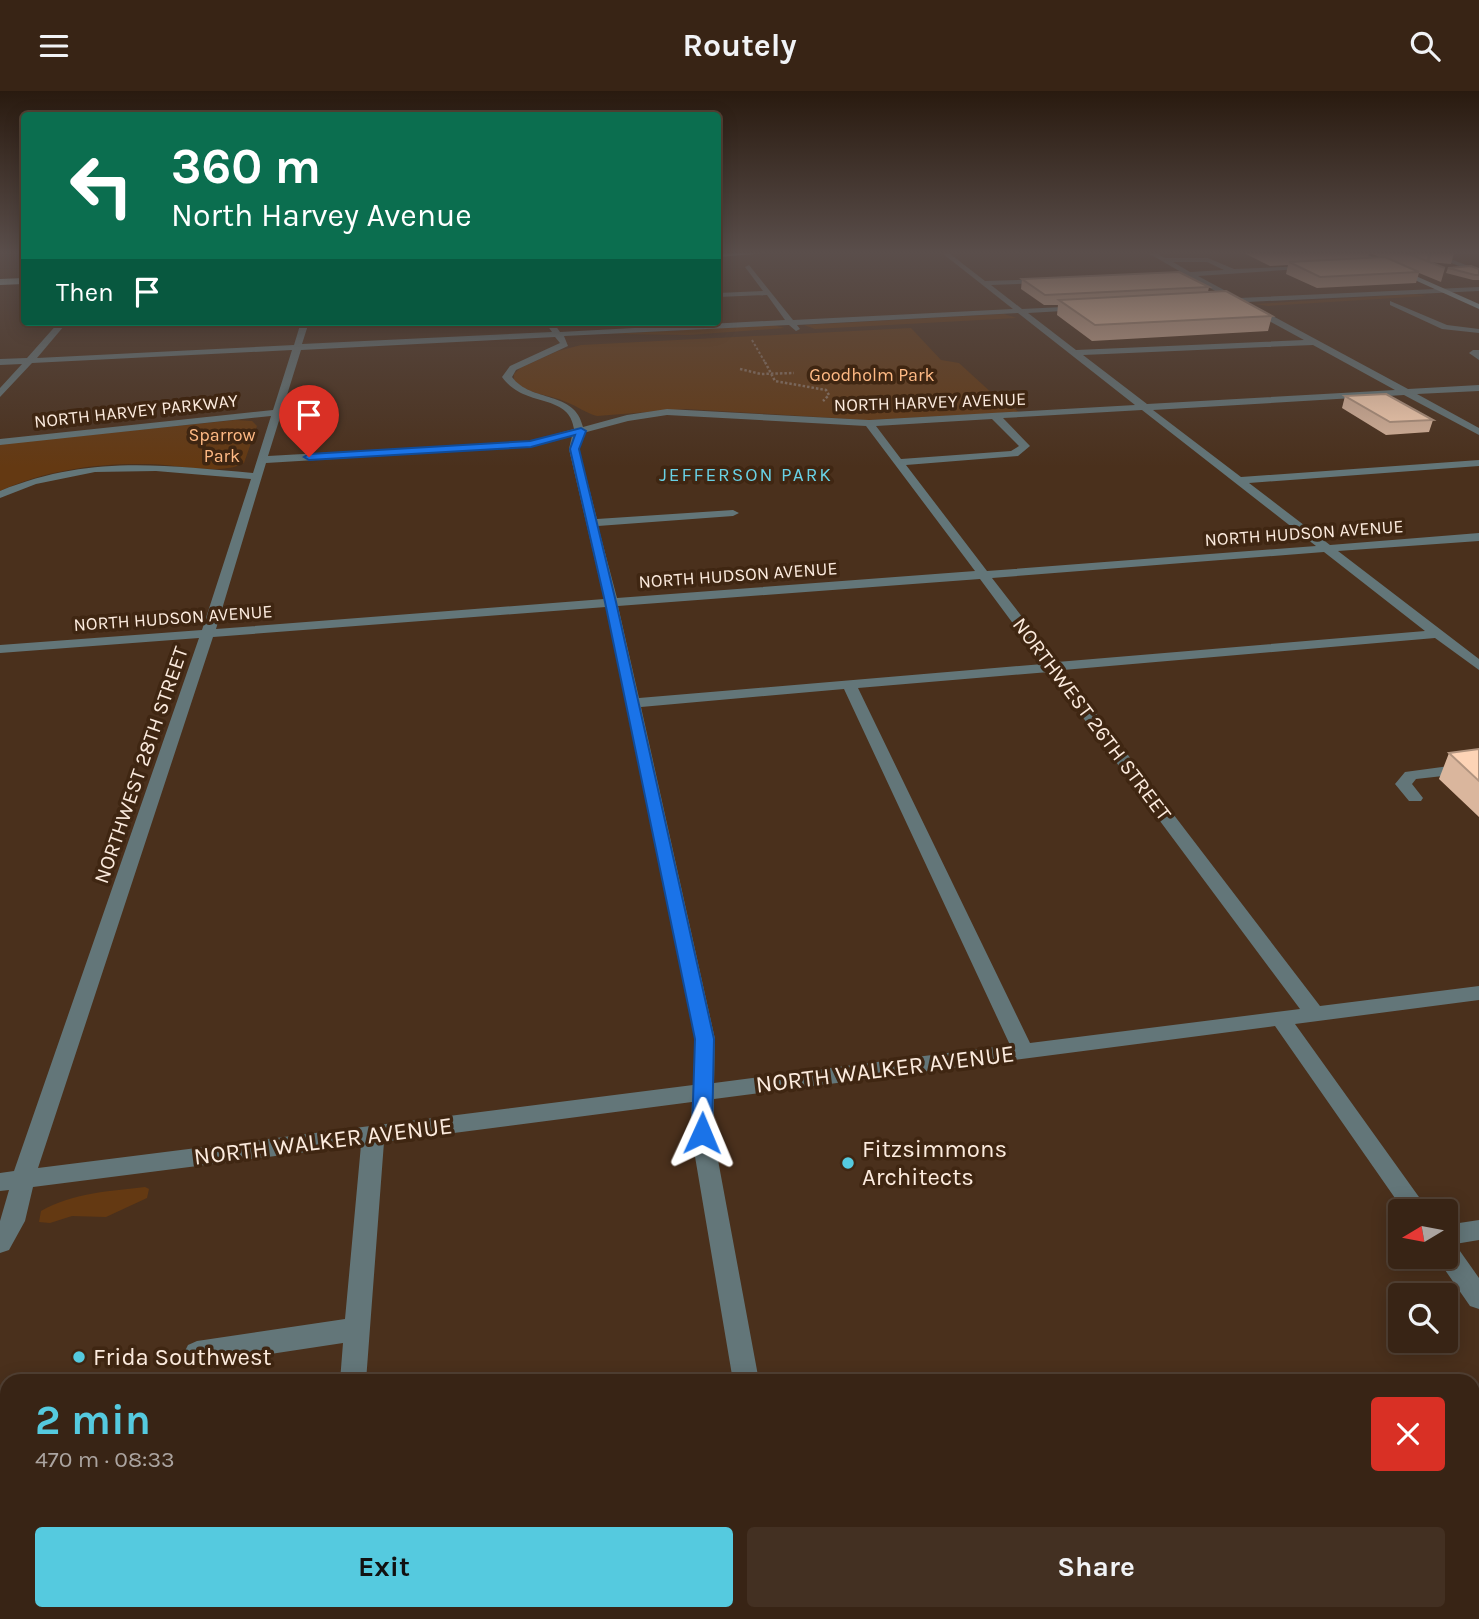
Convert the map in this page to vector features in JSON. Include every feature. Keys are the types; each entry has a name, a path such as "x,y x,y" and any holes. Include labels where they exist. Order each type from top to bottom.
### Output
{"street":[{"path":"793,324 798,332"},
{"path":"555,329 698,337 948,324"},
{"path":"1038,324 1479,666"},
{"path":"1281,324 1479,432"},
{"path":"1439,324 1479,331"},
{"path":"0,394 59,326"},
{"name":"NORTHWEST 28TH STREET","path":"0,1243 13,1221 12,1181 208,633 254,476 303,326"},
{"path":"0,362 295,348 555,329 656,326"},
{"path":"555,329 565,342 563,346 513,368 507,377 509,383 517,389 569,408 576,415 581,431 574,449 611,602 705,1039 702,1133 745,1374"},
{"path":"1075,353 1313,342"},
{"name":"NORTH HARVEY AVENUE","path":"260,460 531,444 626,418 667,412 869,423 1479,388"},
{"name":"NORTH HARVEY PARKWAY","path":"0,442 275,413"},
{"path":"898,462 1014,454 1025,446 995,416"},
{"name":"NORTHWEST 26TH STREET","path":"869,423 1315,1014"},
{"path":"1239,480 1479,463"},
{"path":"0,495 46,477 111,467 169,467 254,476"},
{"path":"593,523 733,513"},
{"name":"NORTH HUDSON AVENUE","path":"0,649 1479,537"},
{"path":"632,703 1438,634"},
{"path":"849,684 1024,1052"},
{"path":"1415,798 1403,784 1411,775 1479,767"},
{"name":"NORTH WALKER AVENUE","path":"12,1181 1479,993"},
{"path":"1282,1019 1410,1199"},
{"path":"355,1374 373,1135"},
{"path":"0,1195 12,1181"},
{"path":"1458,1233 1479,1230"},
{"path":"1458,1268 1479,1298"},
{"path":"197,1353 358,1329"}],"path":[{"path":"762,338 751,339 775,381 826,390 829,395 816,404"},
{"path":"740,369 771,374 794,373"}],"green space":[{"path":"817,324 901,324 815,329 804,325"},
{"path":"773,325 785,328 689,335 611,334"},
{"name":"Goodholm Park","path":"911,328 941,360 959,363 994,395 1019,412 867,420 686,409 597,416 559,399 525,389 514,380 514,374 520,368 558,351 581,345"},
{"name":"Sparrow Park","path":"236,420 252,421 257,426 244,463 235,467 211,469 148,464 110,465 54,473 0,491 0,444"},
{"path":"145,1187 149,1189 147,1198 106,1217 72,1216 50,1223 39,1222 41,1211 66,1200"}],"building":[{"path":"1386,394 1433,420 1390,422 1345,396"},
{"path":"1479,749 1479,781 1449,753"}],"place":[{"name":"Fitzsimmons Architects","path":"848,1163"},
{"name":"Frida Southwest","path":"79,1357"}],"district":[{"name":"JEFFERSON PARK","path":"746,475"}],"route":[{"path":"309,457 531,444 581,431 574,449 611,602 705,1039 702,1133"}]}
